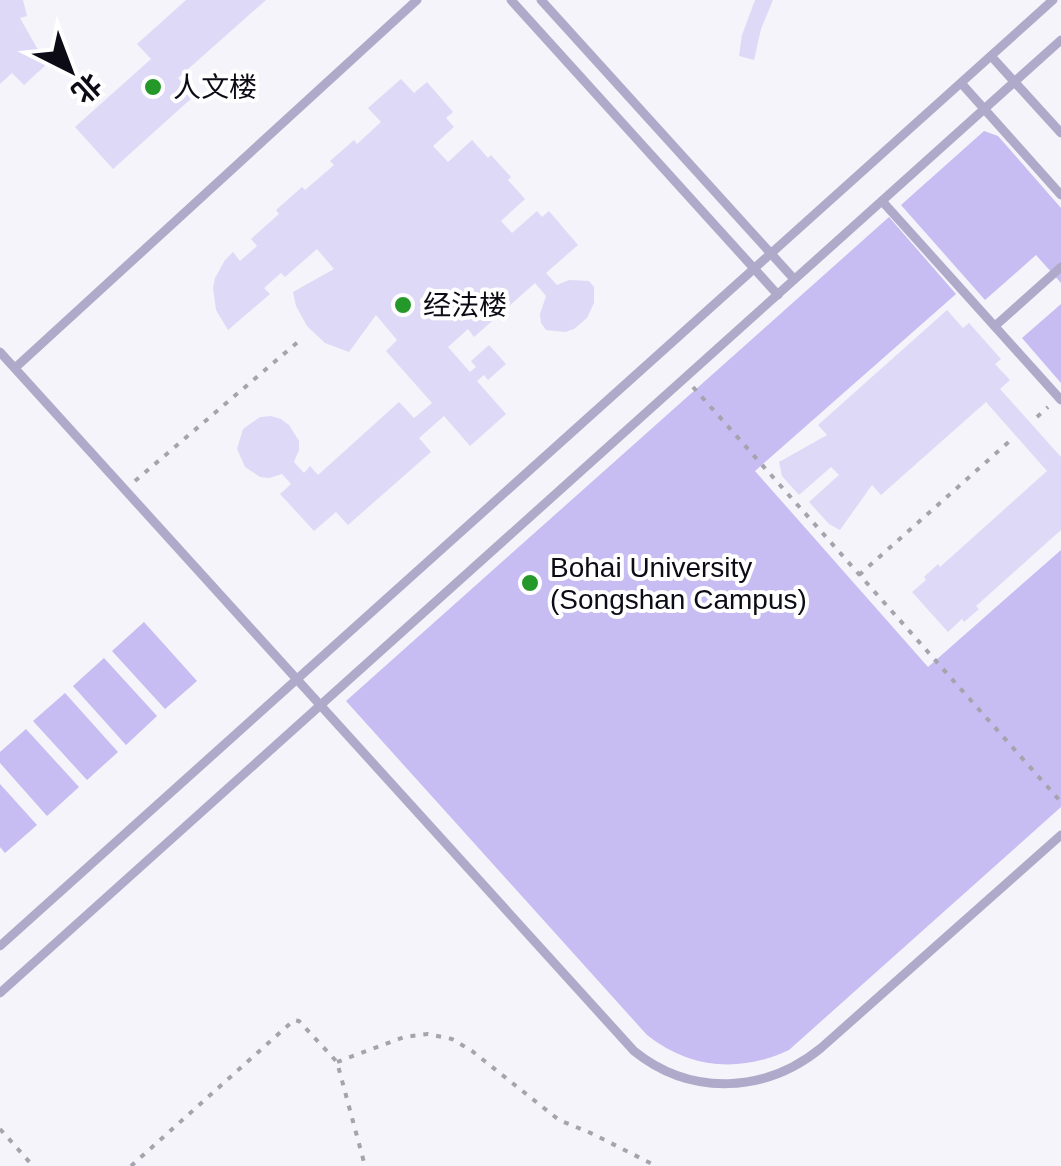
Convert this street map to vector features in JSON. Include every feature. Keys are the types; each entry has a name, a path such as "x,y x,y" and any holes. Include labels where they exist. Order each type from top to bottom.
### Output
{"lane":[{"path":"512,0 778,294"},
{"path":"541,0 794,280"},
{"path":"0,946 1054,0"},
{"path":"15,368 411,2"},
{"path":"0,992 1061,40"},
{"path":"992,56 1061,133"},
{"path":"961,83 1061,194"},
{"path":"882,201 1061,400"},
{"path":"995,326 1061,267"},
{"path":"0,352 634,1050 658,1067 704,1081 742,1084 776,1076 808,1059 1061,835"}],"path":[{"path":"124,490 299,341"},
{"path":"685,378 1061,802"},
{"path":"859,574 1012,439"},
{"path":"131,1166 294,1020 337,1062 366,1166"},
{"path":"337,1062 404,1036 428,1034 452,1039 559,1120 656,1166"},
{"path":"0,1129 33,1166"}],"shaded area":[{"path":"984,131 998,136 1061,208 1061,283 1036,255 985,300 901,205"},
{"path":"889,217 956,294 755,471 928,667 1061,550 1061,807 789,1050 752,1062 698,1061 647,1035 346,701"},
{"path":"1061,304 1061,383 1022,338"},
{"path":"144,622 197,681 165,709 112,651"},
{"path":"104,658 157,716 126,745 73,686"},
{"path":"65,693 118,752 87,780 33,721"},
{"path":"26,729 79,787 47,816 0,763 0,752"},
{"path":"0,784 37,825 5,853 0,847"}],"building":[{"path":"0,0 23,0 27,16 20,18 49,62 24,85 12,73 0,84"},
{"name":"人文楼","path":"186,0 266,0 178,78 194,96 113,169 75,127 151,59 137,44"},
{"path":"755,0 773,0 754,60 739,56"},
{"name":"经法楼","path":"401,79 414,93 427,82 453,112 446,118 454,127 433,146 448,162 472,140 511,177 508,180 525,199 501,221 512,233 537,211 542,217 549,211 578,245 546,273 557,285 569,280 589,281 594,287 594,303 587,318 574,329 546,330 540,314 546,296 535,283 474,337 468,329 448,347 470,372 476,367 471,361 489,345 506,364 488,380 484,375 477,381 506,414 470,446 444,416 419,438 431,452 348,525 336,512 314,531 280,494 291,484 282,474 260,477 245,467 237,449 243,429 260,417 281,419 299,441 294,462 304,473 310,466 318,475 399,402 414,418 432,403 386,351 397,340 376,315 349,352 325,343 307,326 293,292 334,269 317,249 285,277 281,273 264,288 270,294 228,330 216,310 213,288 225,260 233,252 240,261 257,246 251,239 279,214 276,210 334,165 330,161 354,140 357,144 381,122 368,108"},
{"path":"947,310 963,328 969,323 1001,359 995,364 1010,380 1000,389 1061,457 1061,530 976,606 979,609 948,632 912,592 938,564 940,567 1047,471 986,402 881,495 872,485 840,530 809,502 839,475 831,467 799,495 782,476 779,462 827,435 818,425"}],"place":[{"name":"人文楼","path":"153,87"},
{"name":"经法楼","path":"403,305"},
{"name":"Bohai University (Songshan Campus)","path":"530,583"}]}
